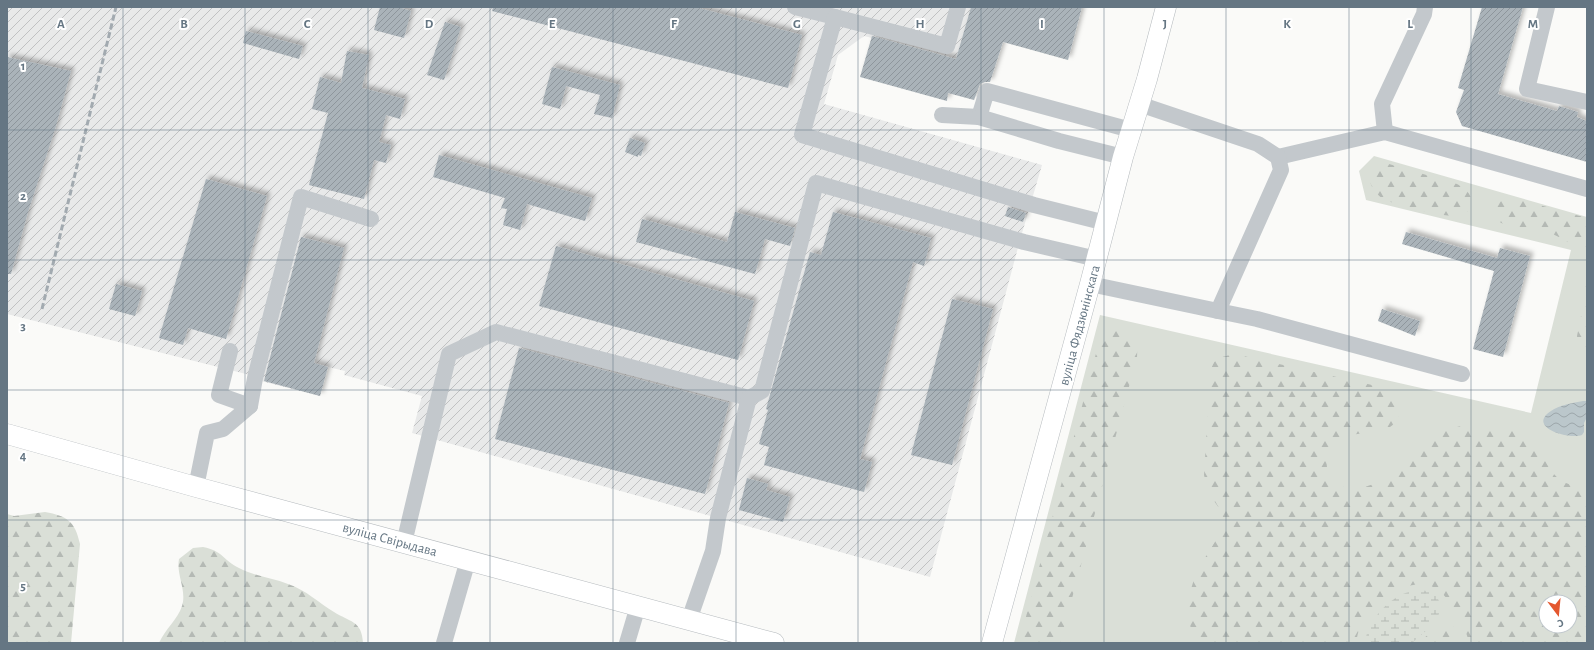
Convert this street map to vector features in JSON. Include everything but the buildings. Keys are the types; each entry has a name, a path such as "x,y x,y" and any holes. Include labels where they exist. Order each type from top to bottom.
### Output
{"main road":[{"name":"вуліца Фядзюнінскага","path":"992,643 1097,259 1123,157 1147,79 1166,7"},
{"name":"вуліца Свірыдава","path":"7,434 196,487 774,643"}],"lane":[{"path":"795,7 947,46 958,7"},
{"path":"1385,132 1382,104 1425,7"},
{"path":"1547,7 1527,89 1587,102"},
{"path":"835,18 802,135 1034,205 1106,223"},
{"path":"980,118 987,92 1131,130"},
{"path":"1139,104 1258,144 1278,157 1281,170 1218,312"},
{"path":"942,115 980,118 1059,142 1123,157"},
{"path":"1278,157 1385,132 1587,189"},
{"path":"689,620 713,551 718,518 750,398 762,390 816,182 1024,242 1097,259"},
{"path":"196,487 207,433 223,429 250,406 255,378 301,196 371,219"},
{"path":"1090,284 1218,312 1258,319 1462,374"},
{"path":"404,542 449,354 496,332 750,398"},
{"path":"230,351 219,395 250,406"},
{"path":"444,643 468,560"},
{"path":"627,643 638,606"}],"shaded area":[{"path":"7,7 971,7 956,59 864,36 838,55 824,104 1042,165 1020,240 930,577 412,433 422,396 344,375 345,371 328,367 320,396 261,381 246,374 7,314"}],"green space":[{"path":"1374,156 1587,217 1587,643 1014,643 1100,315 1531,413 1571,250 1366,200 1359,171"},
{"path":"1383,164 1389,164 1457,184 1469,193 1471,199 1470,208 1463,215 1457,216 1437,214 1385,200 1375,192 1370,181 1372,171 1376,167"},
{"path":"1505,199 1521,200 1587,218 1587,247 1573,245 1550,233 1515,228 1500,222 1495,216 1495,208 1500,201"},
{"path":"1587,268 1587,361 1578,346 1577,336 1583,306 1584,278"},
{"path":"1116,331 1122,331 1134,338 1137,346 1137,357 1060,643 1019,643 1098,346 1106,337"},
{"path":"1239,355 1372,385 1383,389 1397,399 1400,409 1399,415 1396,422 1392,426 1374,432 1349,436 1335,443 1330,450 1327,460 1328,470 1331,476 1344,487 1365,487 1387,478 1401,467 1429,439 1446,429 1461,427 1510,428 1518,431 1528,438 1538,449 1557,477 1569,484 1587,487 1587,636 1582,643 1469,643 1460,619 1450,602 1437,589 1421,584 1411,585 1401,589 1381,601 1366,617 1361,625 1356,643 1195,643 1189,619 1192,586 1201,564 1220,533 1223,524 1222,513 1210,494 1204,475 1210,378 1213,364 1221,357"},
{"path":"45,512 59,515 69,521 76,530 80,544 71,643 7,643 7,514 14,516"},
{"path":"203,547 219,553 234,565 245,571 288,584 307,593 328,608 354,623 360,630 363,643 159,643 178,615 182,606 183,594 178,565 179,559 193,548"},
{"path":"1416,590 1434,594 1438,599 1440,612 1433,624 1412,643 1365,643 1369,628 1378,614 1396,598"},
{"path":"1442,625 1453,626 1457,635 1453,643 1418,643 1435,629"}],"water":[{"path":"1587,401 1587,417 1584,423 1584,432 1582,435 1568,436 1552,431 1546,427 1543,422 1545,417 1551,411 1571,403"}],"railway":[{"path":"42,309 116,7"}]}
